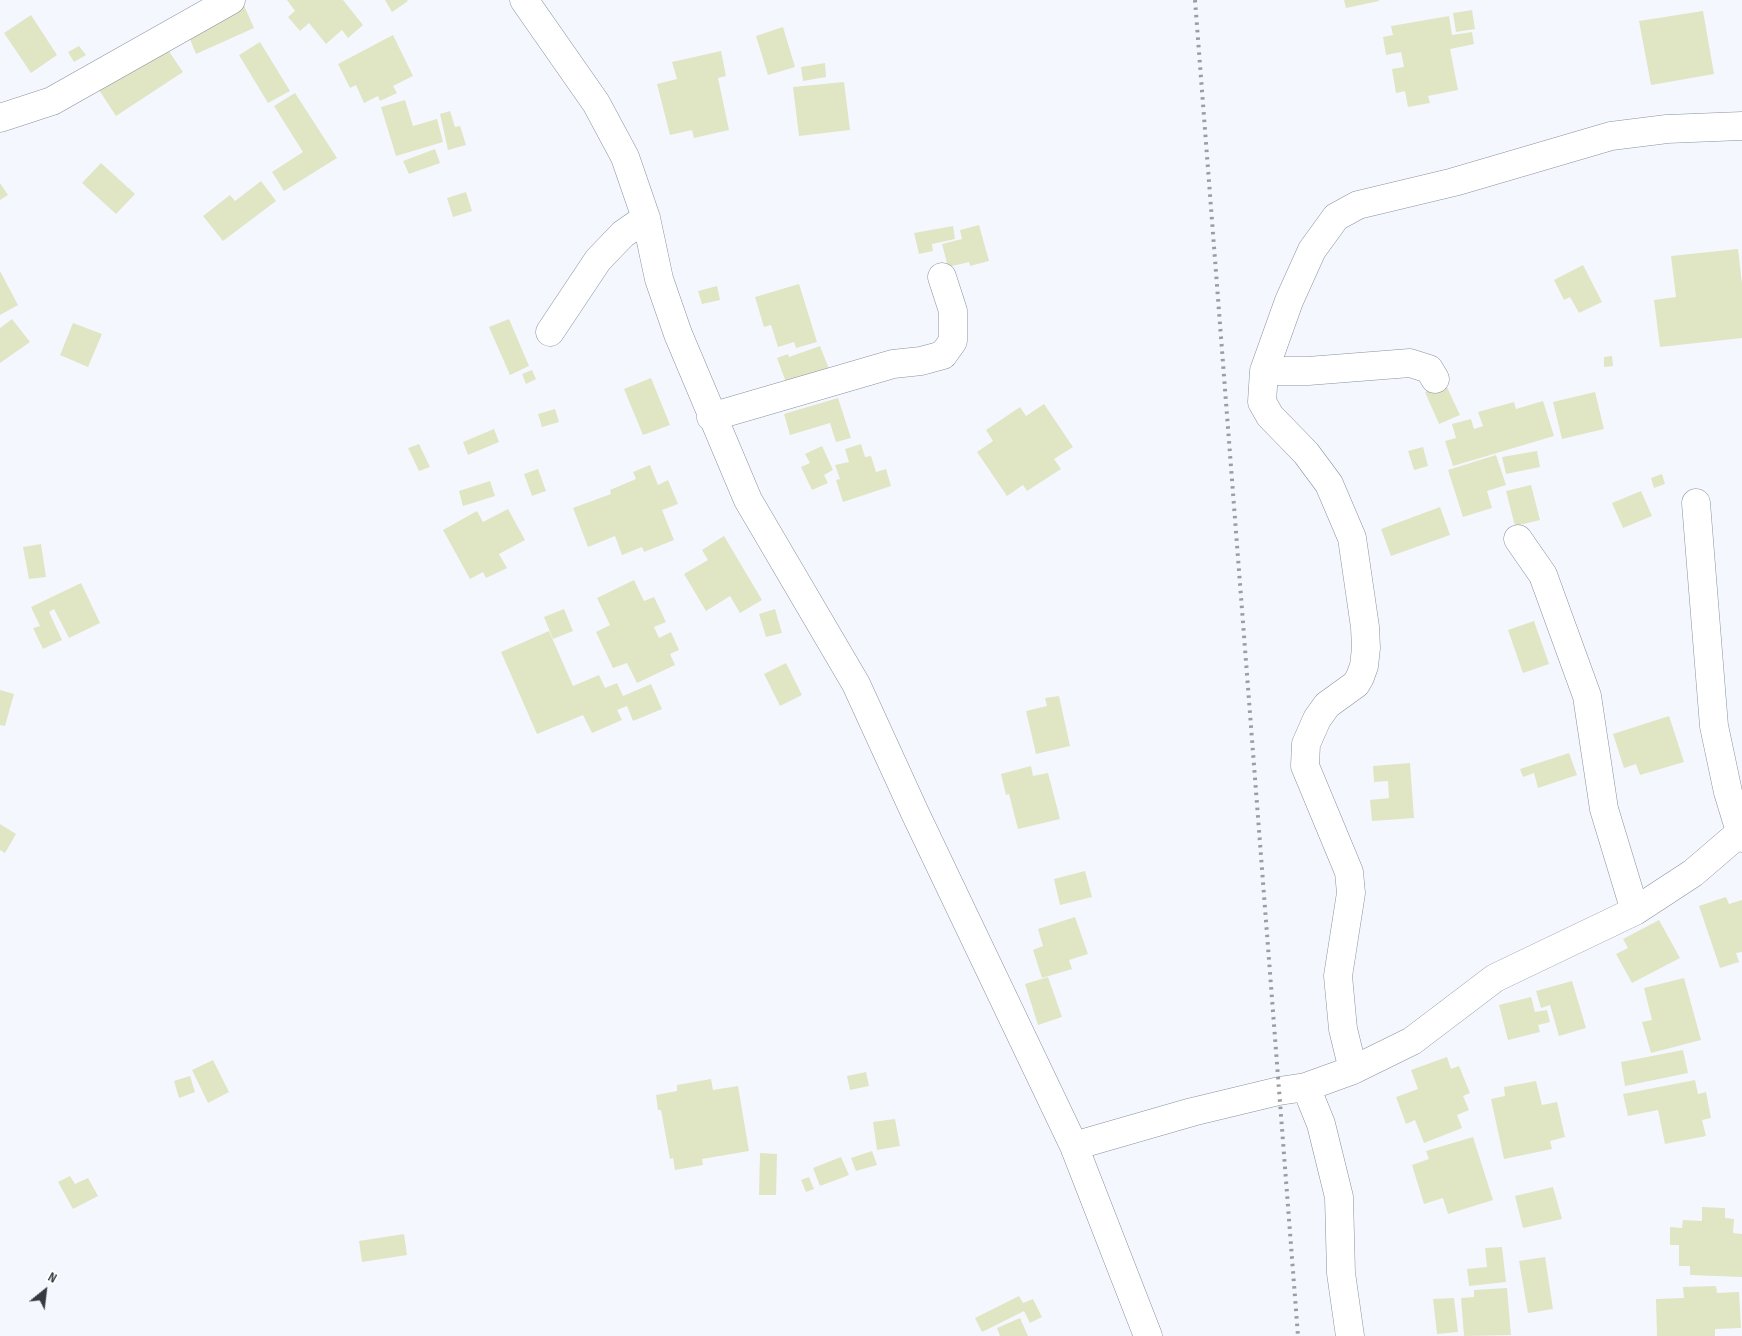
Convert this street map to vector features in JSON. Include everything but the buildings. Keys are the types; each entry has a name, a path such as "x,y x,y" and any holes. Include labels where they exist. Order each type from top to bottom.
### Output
{"street":[{"path":"0,118 52,101 231,0"},
{"path":"524,0 596,103 625,157 646,218 659,279 678,334 748,500 856,684 915,813 1074,1146 1148,1336"},
{"path":"1353,1070 1343,1029 1338,976 1351,893 1349,872 1305,766 1306,744 1316,720 1327,705 1356,684 1364,666 1366,648 1361,592 1352,538 1329,484 1306,453 1270,416 1262,402 1264,371 1289,301 1312,250 1336,217 1358,205 1454,182 1611,136 1667,129 1742,126"},
{"path":"550,332 598,260 623,234 646,218"},
{"path":"712,417 893,364 921,361 943,355 953,341 953,311 942,277"},
{"path":"1264,371 1308,371 1410,363 1429,370 1435,379"},
{"path":"1074,1146 1192,1112 1278,1091 1306,1087 1353,1070 1412,1041 1495,978 1634,912 1693,873 1741,834 1728,792 1714,726 1696,503"},
{"path":"1518,539 1543,575 1587,696 1604,809 1634,912"},
{"path":"1306,1087 1321,1124 1339,1197 1341,1274 1350,1336"}],"railway":[{"path":"1195,0 1298,1336"}]}
